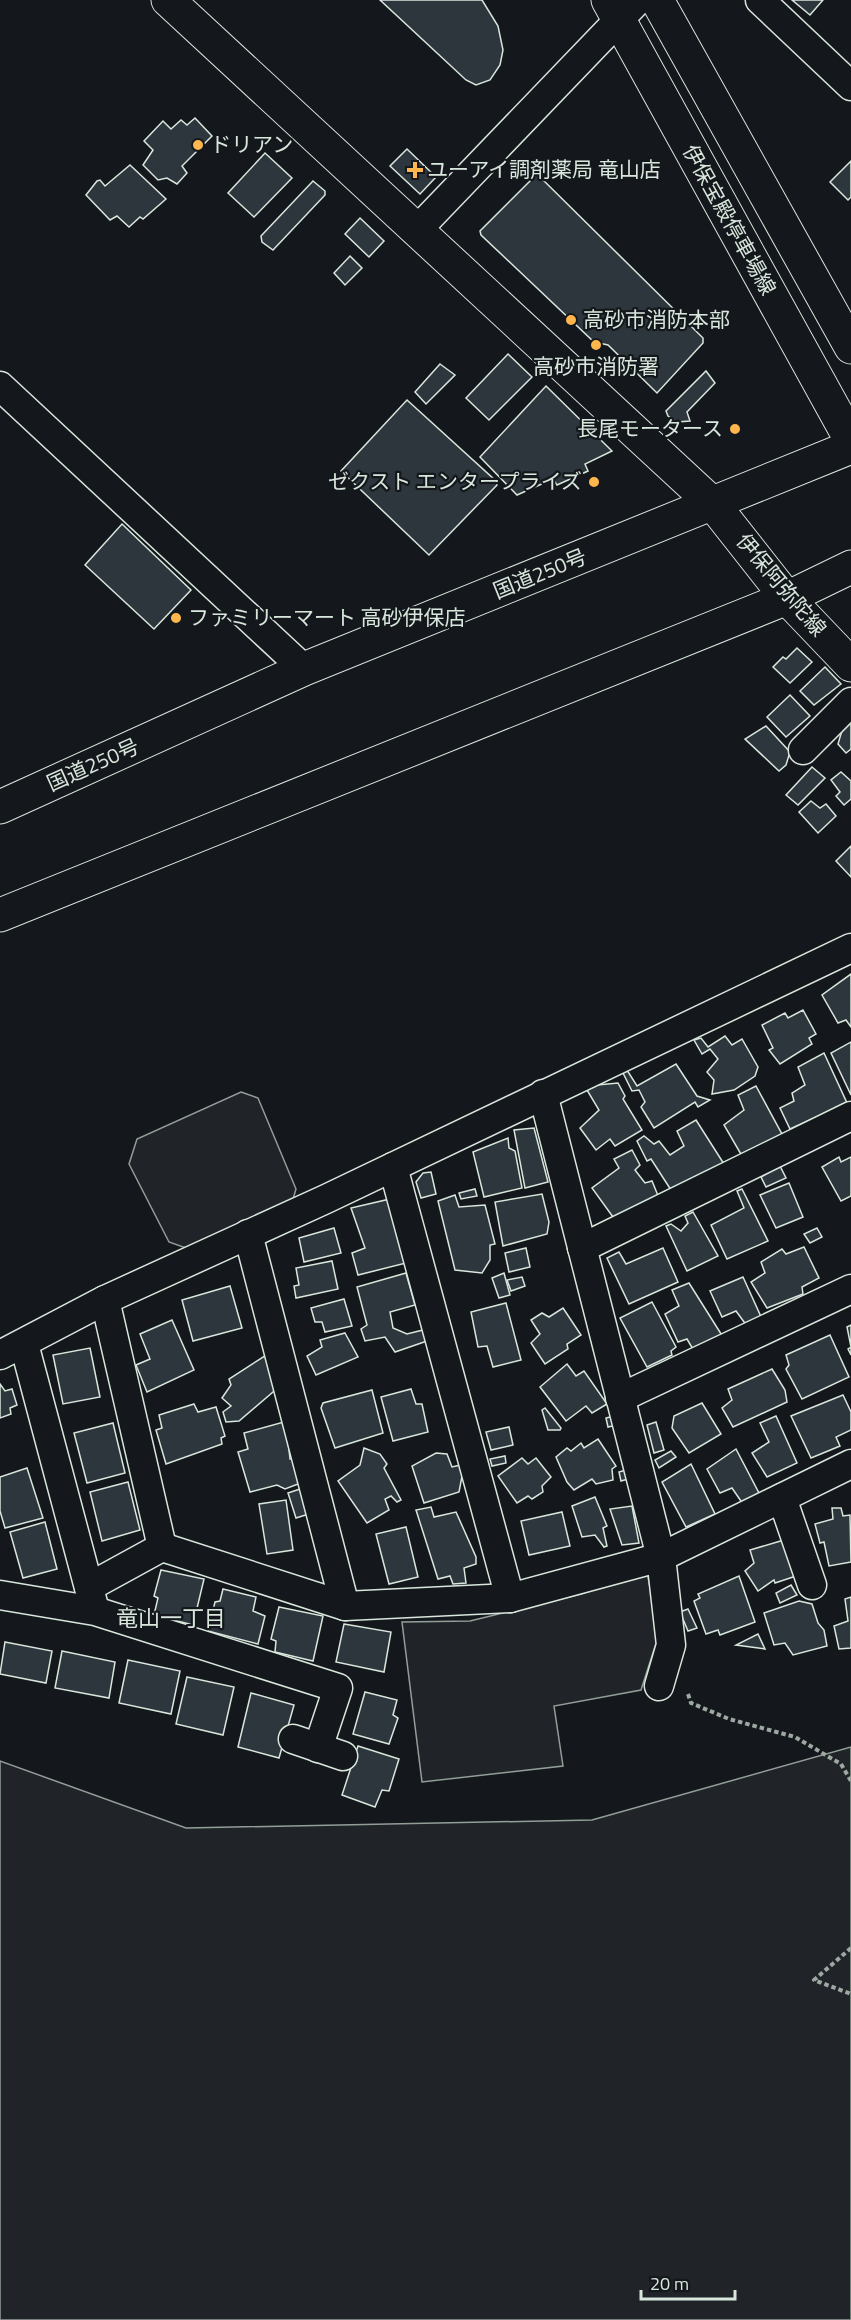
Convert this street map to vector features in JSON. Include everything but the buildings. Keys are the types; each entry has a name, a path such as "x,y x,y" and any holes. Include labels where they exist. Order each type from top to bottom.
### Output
{"main road":[{"name":"伊保阿弥陀線","path":"168,0 714,504 787,598 851,665"},
{"path":"657,0 851,347"},
{"name":"伊保宝殿停車場線","path":"621,6 851,440"},
{"name":"国道250号","path":"0,807 304,669 851,447"},
{"path":"0,915 787,598 851,567"}],"street":[{"path":"759,0 851,86"},
{"path":"418,230 621,6"},
{"path":"0,386 304,669"},
{"path":"803,750 851,702"},
{"path":"92,1599 12,1350 105,1300 393,1167 851,948"},
{"path":"543,1094 661,1557 671,1645 659,1686"},
{"path":"582,1248 851,1116"},
{"path":"393,1167 510,1598"},
{"path":"248,1234 345,1605"},
{"path":"620,1398 851,1289"},
{"path":"105,1300 162,1547"},
{"path":"162,1547 345,1605 510,1598 661,1557 782,1498 849,1472"},
{"path":"782,1498 812,1585"},
{"path":"92,1599 162,1547"},
{"path":"0,1595 92,1599 338,1688 318,1748"}],"path":[{"path":"671,1645 691,1703 729,1719 795,1737 841,1764 851,1781"},
{"path":"851,1948 814,1980 851,1994"}],"shaded area":[{"path":"241,1092 258,1098 296,1189 291,1206 197,1252 169,1242 129,1164 137,1139"},
{"path":"647,1572 659,1634 641,1690 554,1706 563,1766 422,1782 402,1622 470,1621 581,1594"},
{"path":"851,1747 851,2320 0,2320 0,1761 186,1828 592,1820"}],"place":[{"name":"ドリアン","path":"198,145"},
{"name":"ユーアイ調剤薬局 竜山店","path":"415,170"},
{"name":"高砂市消防本部","path":"571,320"},
{"name":"高砂市消防署","path":"596,345"},
{"name":"長尾モータース","path":"735,429"},
{"name":"ゼクスト エンタープライズ","path":"594,482"},
{"name":"ファミリーマート 高砂伊保店","path":"176,618"}],"district":[{"name":"竜山一丁目","path":"171,1618"}]}
